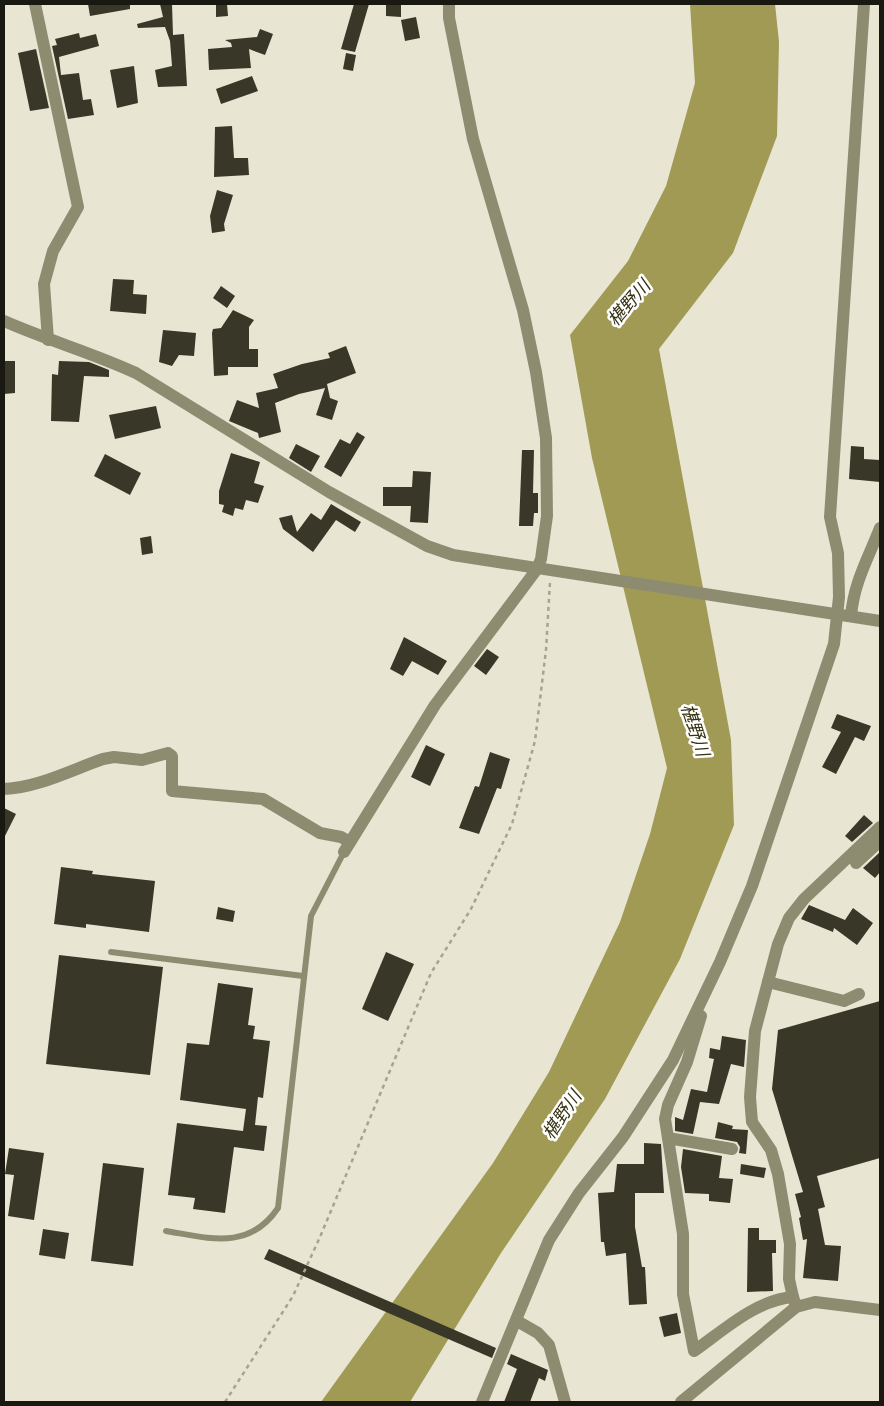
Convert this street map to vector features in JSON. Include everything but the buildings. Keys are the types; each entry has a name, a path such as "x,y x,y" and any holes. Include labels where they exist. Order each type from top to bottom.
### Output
{"street":[{"path":"34,4 78,207 53,250 44,284 48,340"},
{"path":"4,789 37,782 108,758 142,760 168,752 172,756 172,791 263,798 320,833 341,837 347,847 435,704 537,569 541,559 547,516 546,438 536,372 523,310 473,139 449,18 449,4"},
{"path":"482,1402 549,1240 579,1193 623,1138 673,1060 712,980 752,886 834,644 838,553 830,517 864,4"},
{"path":"4,322 48,340 107,360 136,374 329,492 427,546 453,555 551,572 880,621"},
{"path":"851,616 853,596 858,579 880,528"},
{"path":"794,1302 788,1279 790,1244 778,1174 771,1150 752,1122 750,1105 755,1031 778,944 789,918 804,899 880,827"},
{"path":"856,863 880,841"},
{"path":"712,980 687,1062 668,1105 665,1119 683,1234 683,1294 694,1351 760,1305 778,1298 794,1302 815,1302 880,1310"},
{"path":"768,982 844,1001 859,994"},
{"path":"668,1138 732,1149"},
{"path":"681,1402 794,1302"},
{"path":"517,1321 538,1333 549,1345 565,1402"}],"lane":[{"path":"166,1231 219,1239 244,1237 268,1223 278,1208 311,916 347,847"},
{"path":"110,952 304,976"}],"path":[{"path":"225,1402 292,1296 320,1237 431,973 471,909 512,824 535,741 546,650 551,572"}],"water":[{"name":"椹野川","path":"690,4 775,4 779,42 777,136 733,253 659,349 731,740 734,825 680,959 605,1099 501,1253 410,1402 321,1402 493,1163 549,1072 620,922 650,834 667,768 592,458 570,335 628,261 666,186 695,83"}]}
